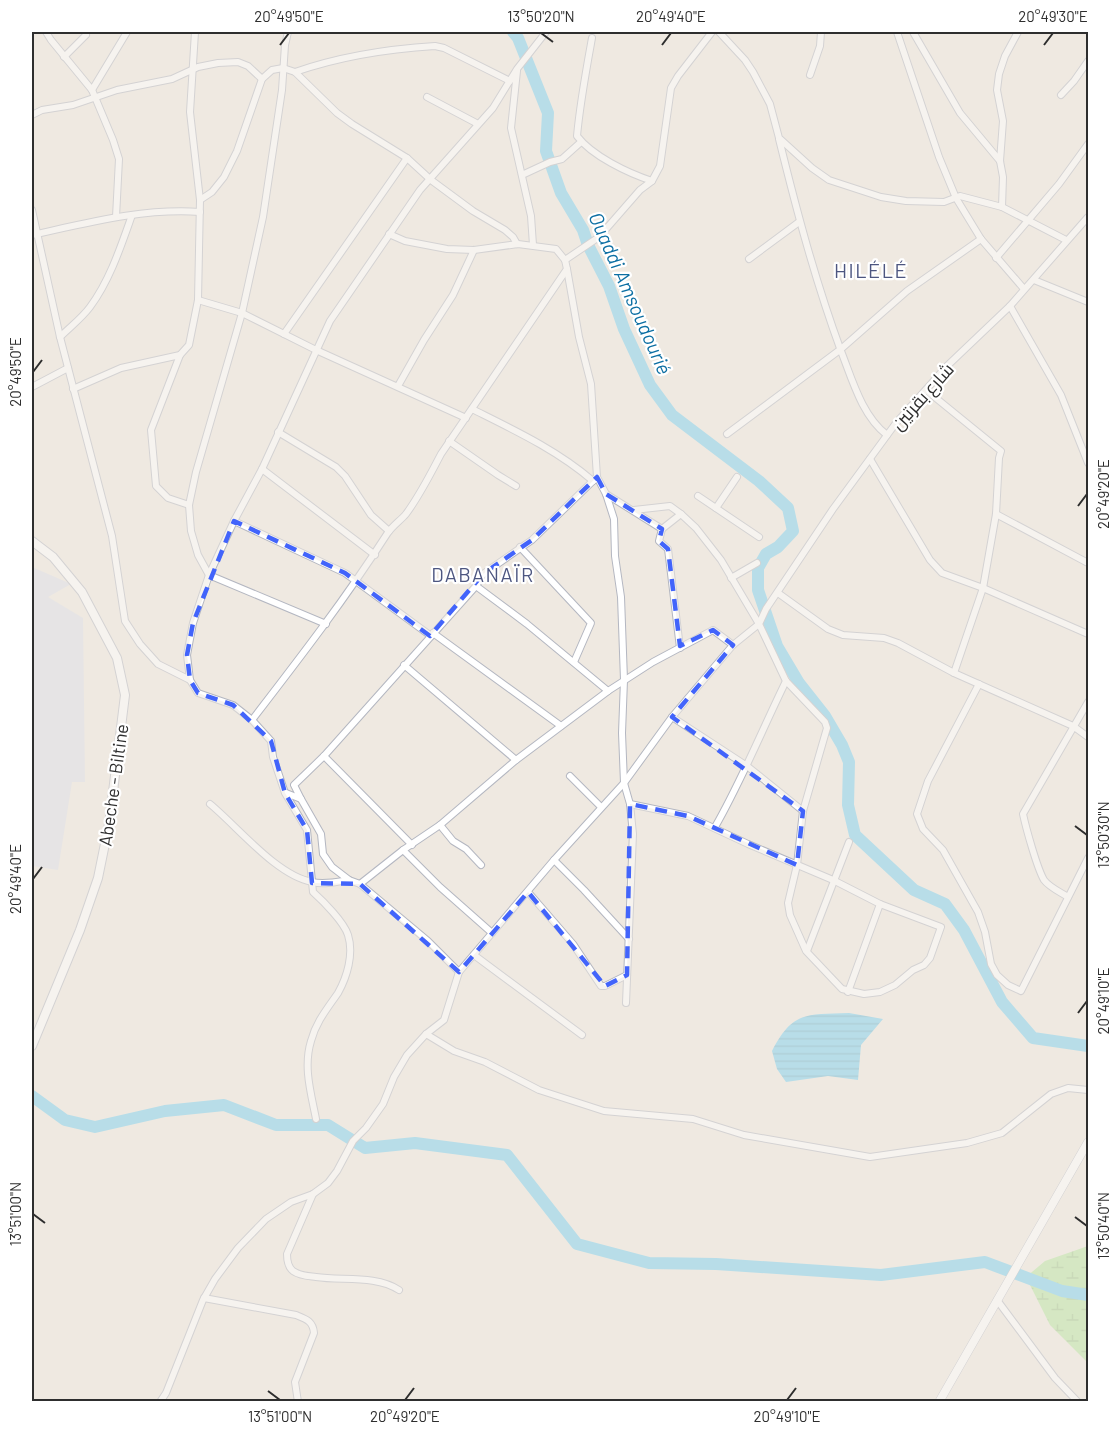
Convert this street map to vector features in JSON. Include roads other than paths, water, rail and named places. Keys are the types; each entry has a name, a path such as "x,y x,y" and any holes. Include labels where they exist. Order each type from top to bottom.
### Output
{"main road":[{"name":"Abeche - Biltine","path":"32,542 53,557 82,592 117,658 125,695 109,824 98,878 80,930 32,1046"}],"street":[{"path":"46,32 92,90 119,159 116,217"},
{"path":"92,90 127,32"},
{"path":"189,505 168,498 156,486 155,454 151,430 180,355 191,340 198,300 200,200 192,134 191,70 195,32"},
{"path":"288,32 282,90 263,217 242,313 196,472 189,505 191,531 198,555 209,574 326,624"},
{"path":"316,1119 308,1082 307,1061 310,1043 316,1024 339,991 350,963 348,934 327,904 313,892 307,830 285,793 273,757 271,741 252,720 233,705 198,693 190,680 187,655 189,639 209,574 262,469 330,321 420,190 493,108 517,69 546,32"},
{"path":"565,260 599,237 640,190 652,181 660,166 671,88 712,32"},
{"path":"719,32 745,60 770,104 812,269 854,385 874,423 886,435"},
{"path":"810,75 820,46 821,32"},
{"path":"897,32 924,106 939,157 956,198 981,239 1024,289"},
{"path":"913,32 960,113 1000,161"},
{"path":"1002,207 1003,177 1000,161 1003,121 997,90 1005,56 1018,32"},
{"path":"64,57 86,35"},
{"path":"592,38 581,90 582,100 577,136 581,142 634,175 652,181"},
{"path":"295,72 358,55 435,46 444,48 510,81"},
{"path":"32,115 42,110 73,105 117,90 172,79 191,70 218,63 238,62 248,66 262,79"},
{"path":"1061,95 1089,62"},
{"path":"200,200 212,192 224,177 237,151 262,79 272,70 283,68 295,72 337,113 407,158 431,180 473,211 505,230 517,244"},
{"path":"517,69 511,128 531,216 533,245"},
{"path":"427,97 478,124"},
{"path":"778,138 812,168 830,180 851,188 906,201 944,202 960,196 1002,207 1066,240"},
{"path":"522,175 562,159 581,142"},
{"path":"996,258 1059,184 1089,144"},
{"path":"284,334 407,158"},
{"path":"35,234 116,217 171,210 200,212"},
{"path":"32,215 60,337 112,536 125,621 140,644 159,664 190,680"},
{"path":"60,337 89,309 98,294 132,215"},
{"name":"شارع بقرتين","path":"759,624 766,609 833,509 886,435 947,366 1010,306 1066,240 1089,217"},
{"path":"749,260 799,222"},
{"path":"389,234 426,246 474,250 517,244 556,249 565,260 579,337 591,384 595,479 532,540 483,574 476,586 324,756 294,785 321,834 323,854 333,867 349,880 360,884 428,941 459,972"},
{"path":"727,434 841,349 907,291 981,239"},
{"path":"398,386 453,295 474,250"},
{"path":"252,720 326,624 375,555 389,531 410,508 449,441 567,268"},
{"path":"1034,280 1089,303"},
{"path":"198,300 242,313 316,350 466,418"},
{"path":"1010,306 1061,395 1089,463"},
{"path":"73,389 121,368 180,355"},
{"path":"32,387 68,368"},
{"path":"926,390 1002,451 999,458 996,514 983,588 954,673"},
{"path":"472,409 554,452 595,479 606,494 614,519 615,556 621,597 624,783 630,804 633,834 626,1003"},
{"path":"278,432 336,467 345,476 371,515 389,531"},
{"path":"449,441 516,486"},
{"path":"870,459 935,567 942,573 983,588 1089,634"},
{"path":"262,469 375,555"},
{"path":"716,508 737,477"},
{"path":"606,494 662,529"},
{"path":"698,496 759,537"},
{"path":"630,804 688,816 748,844 796,865 833,880 880,904 941,927 930,958 924,965 913,970 895,985 880,992 864,994 848,992 837,985 806,951 790,915 788,903 796,865 803,811 827,728 825,722 786,681 759,624 710,545 681,514 670,506 632,510"},
{"path":"680,648 668,549 658,541 662,529 681,514"},
{"path":"996,514 1089,563"},
{"path":"234,521 345,573 561,726"},
{"path":"520,547 591,624 574,662"},
{"path":"731,578 757,563"},
{"path":"476,586 608,691"},
{"path":"778,593 828,628 843,635 884,638 898,643 954,673 1073,726 1089,737"},
{"path":"160,1401 166,1393 204,1298 238,1248 266,1219 291,1202 313,1194 328,1183 353,1141 366,1128 383,1104 394,1077 407,1055 426,1034 444,1020 459,972 554,860 624,783 672,717 733,645 759,624"},
{"path":"360,884 403,850 440,825 516,760 624,680 713,630 733,645"},
{"path":"404,665 516,760"},
{"path":"715,827 747,766 786,681"},
{"path":"979,684 928,781 918,814 923,829 943,850 978,912 985,932 991,964 997,975 1008,985 1021,991 1089,858"},
{"path":"1068,897 1050,886 1044,879 1025,827 1023,814 1089,702"},
{"path":"672,717 747,766 803,811"},
{"path":"324,756 412,845"},
{"path":"570,776 601,807"},
{"path":"285,793 302,799"},
{"path":"210,804 271,860 299,878 312,883 331,884 349,880"},
{"path":"440,825 453,841 466,849 481,865"},
{"path":"806,951 849,842"},
{"path":"403,850 440,887 492,933"},
{"path":"554,860 629,939"},
{"path":"528,892 573,944 601,986 627,975"},
{"path":"848,992 880,904"},
{"path":"474,955 582,1035"},
{"path":"426,1034 454,1050 485,1062 539,1090 604,1111 693,1119 744,1135 870,1157 967,1143 1002,1133 1051,1094 1068,1088 1089,1090"},
{"path":"939,1401 1089,1142"},
{"path":"313,1194 286,1254 292,1270 302,1275 332,1280 363,1280 399,1290"},
{"path":"204,1298 296,1315 313,1325 314,1334 295,1382 298,1401"},
{"path":"997,1300 1055,1378 1078,1401"},
{"path":"166,1393 171,1401"}],"water":[{"path":"849,1013 883,1019 861,1045 858,1080 828,1076 786,1082 777,1069 772,1051 787,1028 803,1017"}],"waterway":[{"name":"Ouaddi Amsoudourié","path":"513,32 518,38 548,113 546,151 561,193 583,230 609,286 624,329 650,385 672,415 759,481 788,508 793,531 778,547 766,554 758,568 758,590 777,646 799,683 825,716 849,762 848,805 855,835 914,890 945,904 964,930 1002,1002 1033,1038 1088,1046"},
{"path":"32,1096 65,1120 95,1127 165,1111 224,1105 276,1125 328,1125 365,1148 415,1143 507,1155 577,1244 649,1263 716,1264 881,1275 985,1262 1062,1291 1088,1295"}],"district":[{"name":"HILÉLÉ","path":"871,270"},
{"name":"DABANAÏR","path":"483,574"}]}
